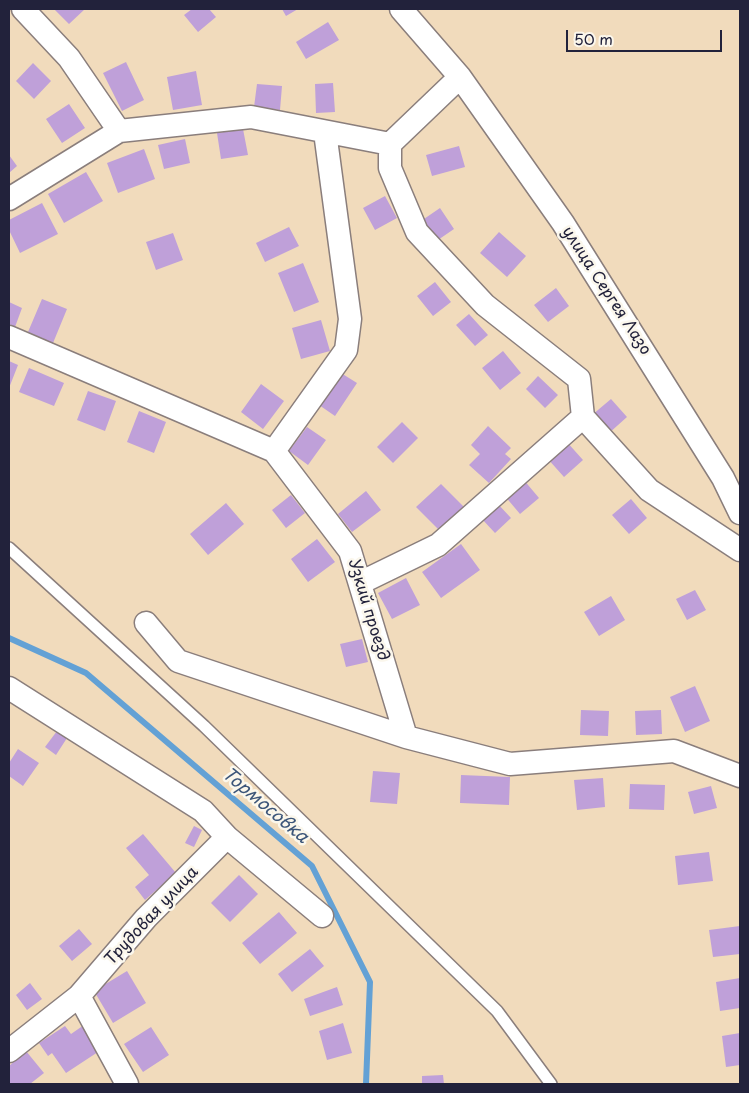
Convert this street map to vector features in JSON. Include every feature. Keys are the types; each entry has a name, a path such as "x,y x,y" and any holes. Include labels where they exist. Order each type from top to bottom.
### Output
{"street":[{"path":"23,9 70,58 119,131"},
{"name":"улица Сергея Лазо","path":"400,9 460,77 563,223 723,478 740,513"},
{"path":"460,77 390,144 390,168 417,232 484,305 579,379 582,417 649,490 740,550"},
{"path":"9,199 119,131 251,117 390,144"},
{"path":"274,451 346,350 350,319 325,132"},
{"name":"Узкий проезд","path":"9,338 274,451 350,552 406,737"},
{"path":"360,583 438,545 582,417"},
{"path":"146,623 178,661 406,737 510,764 674,751 740,776"},
{"path":"9,688 203,811 228,837 322,916"},
{"name":"Трудовая улица","path":"9,1051 79,996 146,918 228,837"},
{"path":"79,996 127,1084"}],"lane":[{"path":"9,548 204,726 491,1004 551,1084"}],"building":[{"path":"54,9 85,9 69,24"},
{"path":"192,9 209,9 216,17 198,32 184,15"},
{"path":"282,9 298,9 286,16"},
{"path":"328,22 339,40 306,59 296,42"},
{"path":"126,62 144,100 122,111 103,73"},
{"path":"33,63 51,81 34,99 16,81"},
{"path":"196,71 202,105 173,110 167,77"},
{"path":"333,83 335,112 316,113 315,84"},
{"path":"257,84 282,86 280,110 254,107"},
{"path":"69,104 85,128 62,143 46,119"},
{"path":"243,129 248,155 221,159 217,133"},
{"path":"185,139 190,163 164,169 158,145"},
{"path":"459,146 465,167 432,176 426,155"},
{"path":"144,149 155,179 118,193 107,163"},
{"path":"9,155 17,166 9,173"},
{"path":"86,172 103,201 64,223 48,194"},
{"path":"385,196 397,218 375,230 363,208"},
{"path":"42,203 58,234 20,253 9,230 9,220"},
{"path":"440,208 454,229 435,242 421,221"},
{"path":"289,227 299,246 265,262 256,243"},
{"path":"499,232 526,256 507,277 480,253"},
{"path":"173,233 183,260 156,270 146,242"},
{"path":"303,263 319,302 294,312 278,273"},
{"path":"435,282 451,302 433,316 417,296"},
{"path":"556,288 569,306 548,322 534,305"},
{"path":"42,299 67,309 53,343 28,332"},
{"path":"9,302 22,308 15,327 9,324"},
{"path":"469,314 488,335 475,346 456,325"},
{"path":"321,320 330,351 301,359 292,328"},
{"path":"503,351 521,373 500,390 482,368"},
{"path":"9,361 18,365 9,388"},
{"path":"29,368 64,383 54,406 19,392"},
{"path":"341,373 357,383 335,416 319,405"},
{"path":"538,376 558,395 545,408 526,389"},
{"path":"261,384 284,401 263,429 241,412"},
{"path":"88,391 116,401 105,431 77,420"},
{"path":"611,399 627,417 608,434 592,415"},
{"path":"139,411 166,422 154,453 127,442"},
{"path":"402,422 418,438 393,463 377,447"},
{"path":"488,426 511,448 505,454 511,459 489,483 469,465 480,454 471,445"},
{"path":"307,427 326,440 308,465 289,451"},
{"path":"566,441 583,460 564,477 547,458"},
{"path":"523,479 539,498 520,514 504,495"},
{"path":"441,484 464,507 440,531 416,507"},
{"path":"366,491 381,510 352,532 338,514"},
{"path":"291,495 305,513 286,528 272,510"},
{"path":"631,499 647,518 629,534 612,515"},
{"path":"226,503 244,524 208,555 190,534"},
{"path":"497,503 511,518 495,533 481,518"},
{"path":"317,539 335,562 308,582 291,559"},
{"path":"461,544 480,570 441,598 422,572"},
{"path":"406,578 420,605 392,619 378,593"},
{"path":"695,590 706,610 687,620 676,599"},
{"path":"611,596 625,620 599,636 584,612"},
{"path":"362,639 368,662 346,667 340,644"},
{"path":"695,686 710,721 685,732 670,697"},
{"path":"581,710 609,711 608,736 580,735"},
{"path":"661,710 662,734 636,735 635,711"},
{"path":"57,731 67,738 56,755 45,747"},
{"path":"18,749 39,763 23,786 9,776 9,763"},
{"path":"373,771 400,773 397,804 370,802"},
{"path":"461,775 510,777 509,805 460,803"},
{"path":"603,778 605,807 577,810 574,780"},
{"path":"630,784 665,785 664,810 629,809"},
{"path":"711,786 717,808 694,814 688,792"},
{"path":"194,826 202,830 194,847 185,843"},
{"path":"143,834 176,873 145,900 135,887 149,875 126,848"},
{"path":"709,852 713,881 678,885 675,856"},
{"path":"239,875 258,894 230,922 211,903"},
{"path":"279,912 297,933 260,964 242,943"},
{"path":"740,926 740,954 713,957 709,930"},
{"path":"79,929 92,944 72,961 59,946"},
{"path":"310,949 324,966 292,992 278,974"},
{"path":"127,971 146,1003 113,1023 94,991"},
{"path":"740,978 740,1008 720,1011 716,982"},
{"path":"30,983 42,999 27,1010 16,995"},
{"path":"337,987 343,1005 310,1016 304,999"},
{"path":"343,1023 352,1053 327,1060 319,1031"},
{"path":"84,1025 101,1050 66,1073 52,1053 48,1056 39,1043 65,1026 71,1034"},
{"path":"151,1027 169,1055 143,1072 124,1044"},
{"path":"740,1033 740,1065 726,1067 722,1036"},
{"path":"26,1051 44,1073 30,1084 9,1084 9,1066"},
{"path":"443,1075 444,1084 422,1084 422,1076"}],"waterway":[{"name":"Тормосовка","path":"9,638 86,673 312,866 370,982 366,1084"}]}
